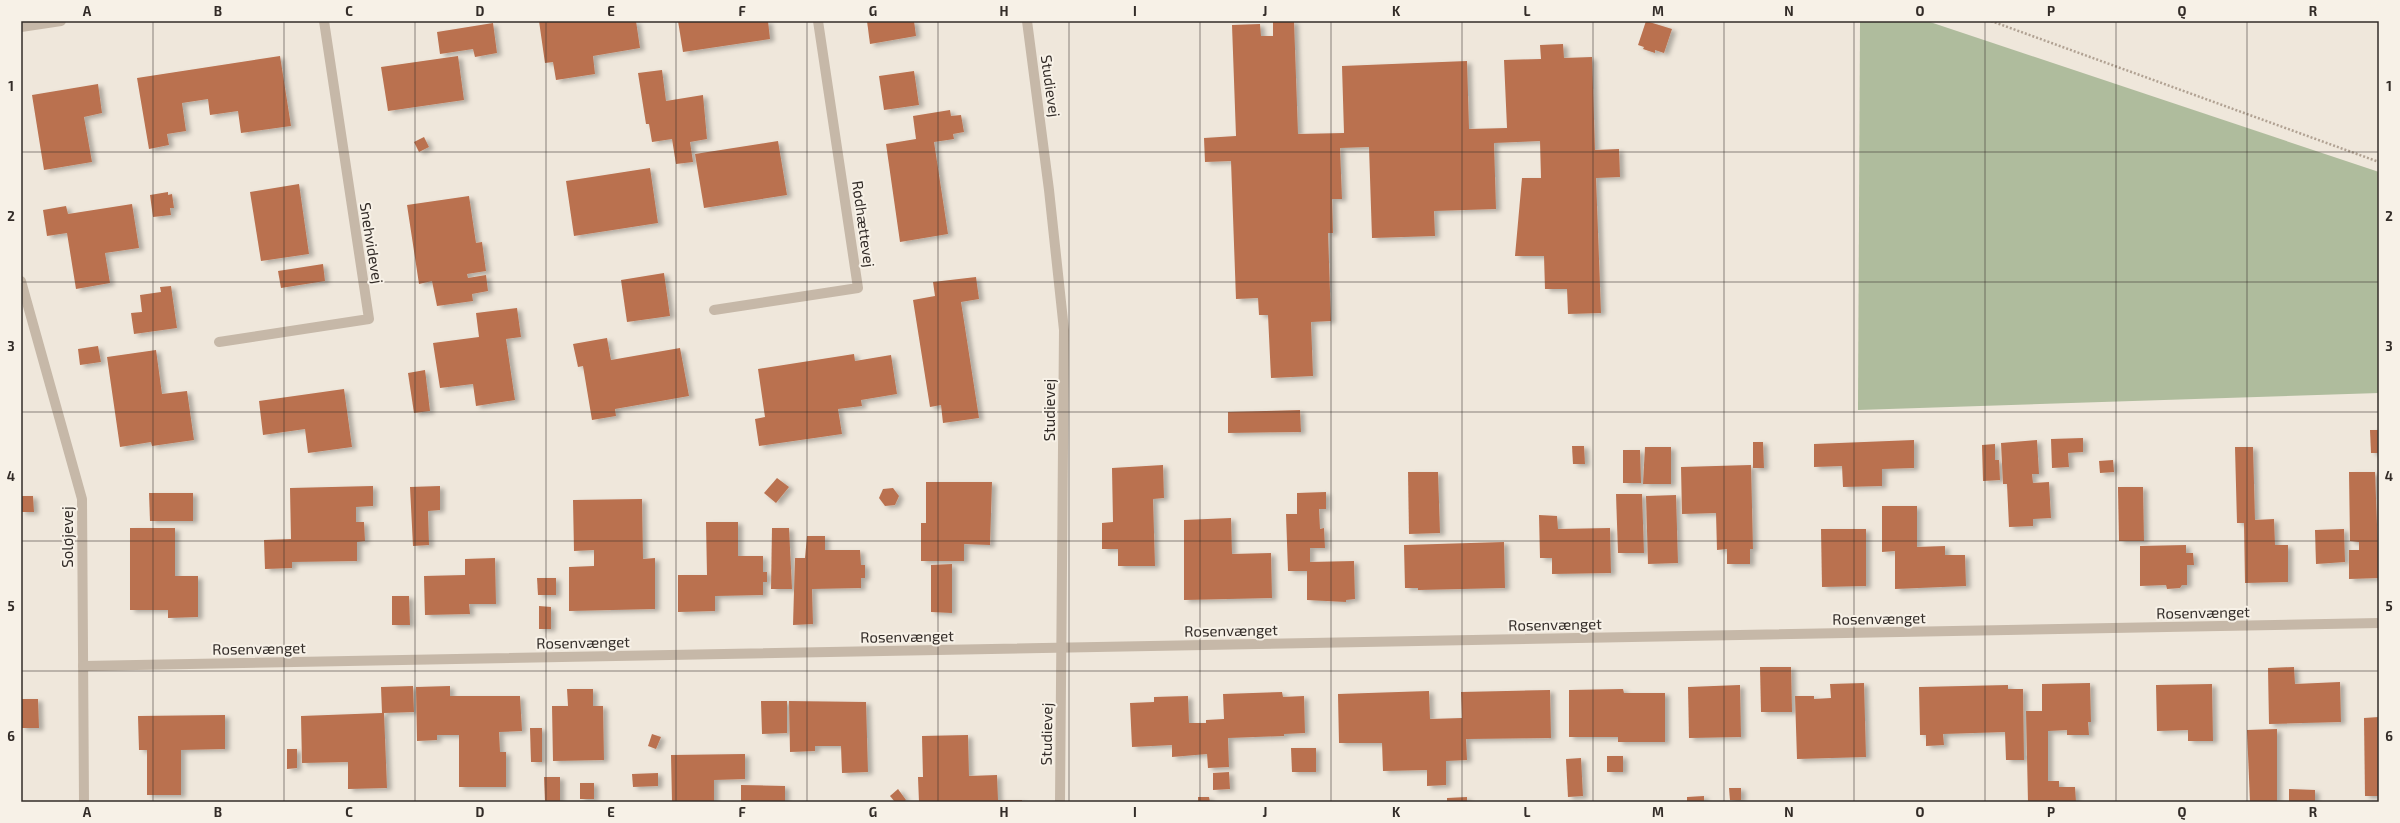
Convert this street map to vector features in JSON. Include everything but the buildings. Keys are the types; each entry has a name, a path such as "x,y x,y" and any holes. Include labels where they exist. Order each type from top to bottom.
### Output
{"street":[{"path":"21,27 61,21"},
{"name":"Snehvidevej","path":"219,342 369,319 324,21"},
{"name":"Rødhættevej","path":"714,310 858,288 818,21"},
{"name":"Studievej","path":"1027,21 1049,190 1064,330 1060,802"},
{"name":"Soløjevej","path":"21,281 82,499 84,802"},
{"name":"Rosenvænget","path":"83,666 2379,624"}],"path":[{"path":"1991,21 2379,162"}],"green space":[{"path":"1860,21 1927,21 2379,172 2379,393 1858,410"}]}
